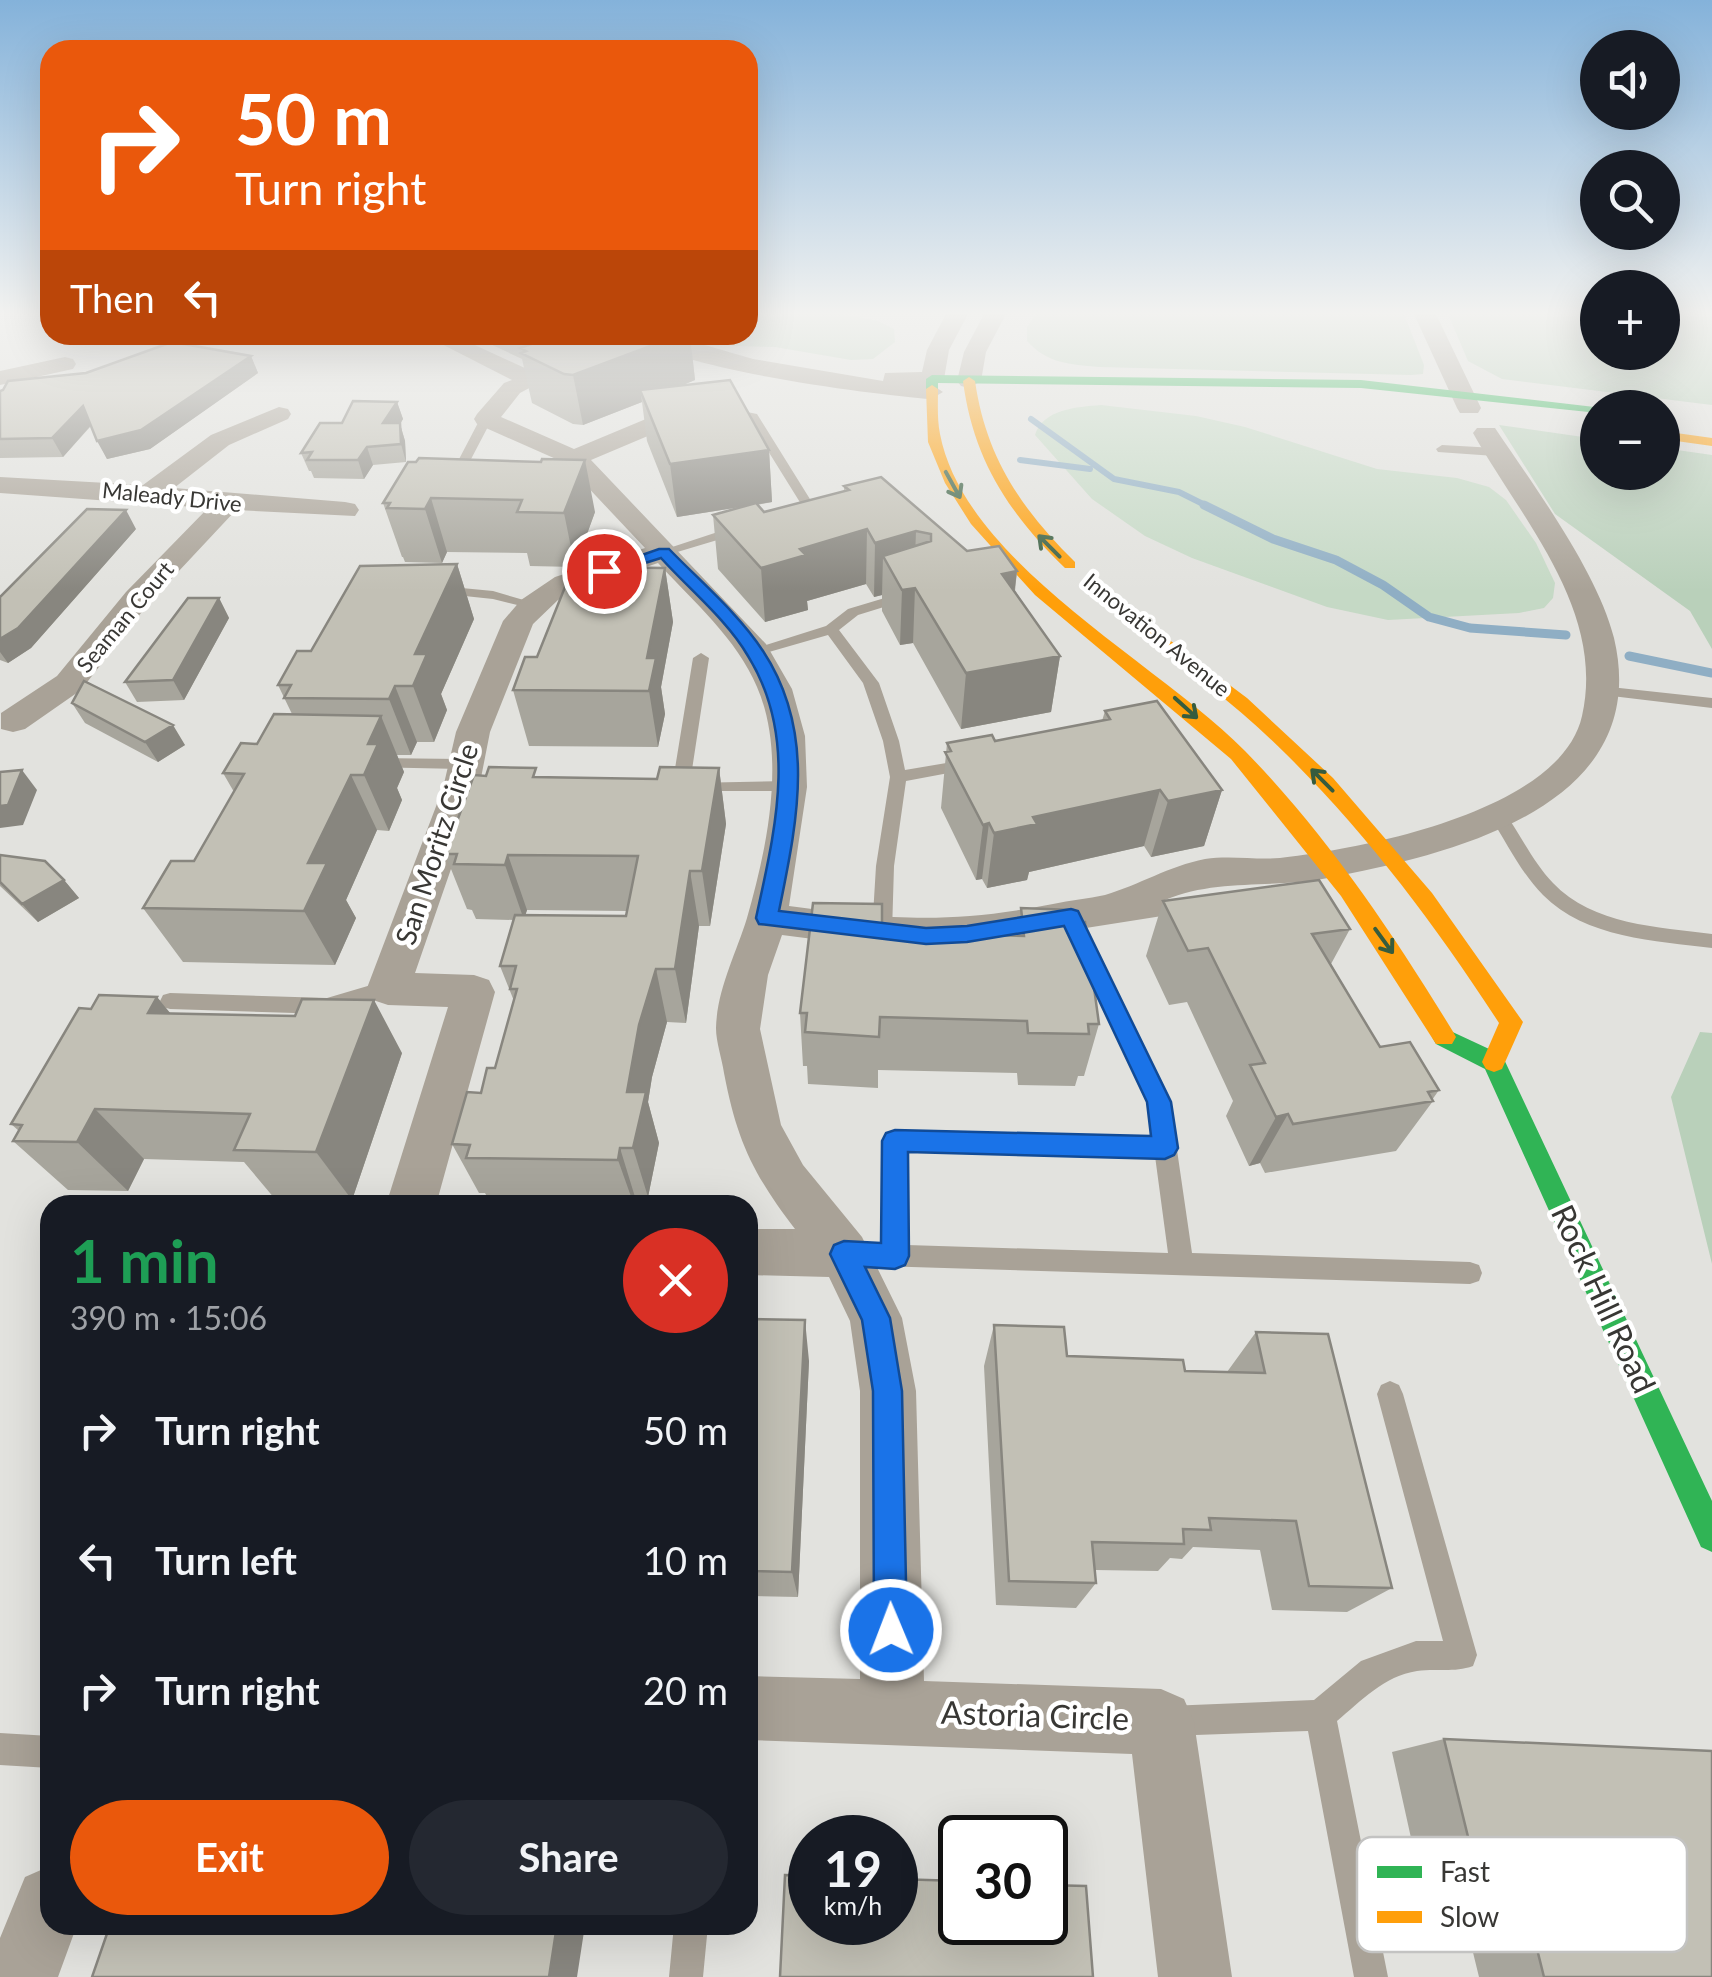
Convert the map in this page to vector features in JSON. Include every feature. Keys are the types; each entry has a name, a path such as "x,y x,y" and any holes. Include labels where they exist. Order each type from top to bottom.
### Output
{"street":[{"path":"497,406 486,419 584,475 664,552 754,651 775,690 788,736 789,786 782,845 766,918 746,976 738,1029 758,1129 786,1180 844,1254 876,1318 888,1391 892,1710"},
{"path":"584,475 693,406"},
{"name":"Innovation Avenue","path":"931,406 938,456 968,512 1024,575 1236,753 1326,862"},
{"name":"Innovation Avenue","path":"972,406 978,445 994,480 1048,546 1084,578"},
{"path":"1498,406 1580,422"},
{"path":"148,494 237,430 278,414"},
{"path":"1680,421 1712,425"},
{"path":"1680,438 1712,442"},
{"path":"766,918 882,932 967,934 1118,906 1175,906 1226,894 1261,873 1388,852 1500,817 1548,790 1584,751 1598,726 1602,691 1598,636 1583,597 1491,443"},
{"name":"Maleady Drive","path":"0,485 344,510"},
{"name":"Seaman Court","path":"13,721 69,682 138,598 228,503"},
{"name":"San Moritz Circle","path":"414,1195 474,992 388,988 468,780 509,640 534,605 573,581 664,552"},
{"name":"Innovation Avenue","path":"1126,612 1263,721 1351,808 1388,852"},
{"path":"1326,862 1403,967 1444,1038 1494,1062 1511,1022 1441,919 1388,852"},
{"name":"Rock Hill Road","path":"1494,1062 1712,1536"},
{"path":"758,1252 844,1254"},
{"name":"Astoria Circle","path":"758,1708 1161,1722 1195,1977"},
{"path":"21,1977 40,1928"}],"lane":[{"path":"751,414 812,512"},
{"path":"468,491 448,490 486,419"},
{"path":"1442,449 1491,443"},
{"path":"794,516 831,509"},
{"path":"664,552 757,525"},
{"path":"426,590 493,595 534,605"},
{"path":"754,651 832,629 853,612 920,592"},
{"path":"832,629 870,683 891,741 898,778 885,866 882,932"},
{"path":"680,787 701,658"},
{"path":"1602,691 1712,703"},
{"path":"898,778 992,760"},
{"path":"359,763 468,780"},
{"path":"660,787 789,786"},
{"path":"1500,817 1552,894 1574,909 1602,921 1648,932 1712,941"},
{"path":"1071,917 1159,1102 1182,1266"},
{"path":"170,1001 327,1006 388,988"},
{"path":"895,1256 895,1141 1165,1148"},
{"path":"844,1254 1470,1272"},
{"path":"1161,1722 1320,1715 1372,1672 1416,1656 1462,1655 1390,1394"},
{"path":"1320,1715 1357,1905"},
{"path":"0,1749 40,1751"},
{"path":"686,1977 690,1935"},
{"path":"1366,1952 1371,1977"}],"green space":[{"path":"1112,406 1196,416 1245,427 1377,469 1457,478 1489,487 1506,500 1536,543 1555,583 1553,598 1544,608 1519,613 1388,620 1327,607 1192,558 1145,536 1092,499 1035,435 1045,420 1072,409"},
{"path":"1499,425 1580,437 1580,490 1680,490 1680,450 1712,455 1712,649 1690,611 1555,514"},
{"path":"1700,1032 1712,1033 1712,1264 1671,1097"}],"building":[{"path":"0,406 83,406 52,438 0,439"},
{"path":"83,406 176,406 141,430 97,441"},
{"path":"350,406 394,406 383,423 400,423 401,444 367,447 358,460 307,460 312,452 301,453 320,423 342,423"},
{"path":"647,406 745,406 769,450 670,464"},
{"path":"419,458 585,460 564,513 517,512 522,500 431,498 425,509 387,508 390,503 383,503 408,462"},
{"path":"881,477 967,551 999,546 1017,571 1002,574 1060,656 966,673 915,588 902,590 883,556 931,541 931,534 916,531 875,543 867,529 800,549 806,555 761,568 713,515 756,503 764,512 849,490 844,486"},
{"path":"87,509 126,510 18,628 0,639 0,597"},
{"path":"457,564 415,654 427,654 413,686 395,686 389,699 284,698 291,685 278,685 297,651 311,651 360,566"},
{"path":"573,567 665,568 647,658 656,658 649,691 513,690 525,657 537,657"},
{"path":"188,598 219,598 173,680 125,682"},
{"path":"84,681 173,725 145,742 72,703"},
{"path":"1157,701 1222,790 1168,801 1160,790 1033,817 1037,824 994,833 989,823 983,825 945,752 951,751 947,743 992,735 995,741 1110,719 1105,711"},
{"path":"274,714 381,716 368,744 378,744 364,775 351,775 308,863 327,863 304,911 143,908 171,861 194,861 244,774 223,773 241,743 257,744"},
{"path":"489,767 536,768 533,777 657,779 660,767 719,768 702,871 690,871 675,969 656,969 639,1025 627,1092 646,1092 633,1148 620,1148 618,1160 466,1158 470,1145 452,1144 467,1092 481,1093 487,1068 495,1068 517,989 510,989 516,966 500,966 515,915 626,916 638,856 508,855 505,865 454,864 457,854 445,854 474,775 486,776"},
{"path":"22,770 8,805 0,806 0,772"},
{"path":"0,855 45,861 64,880 22,904 0,882"},
{"path":"1319,880 1350,929 1312,934 1380,1047 1410,1042 1439,1090 1428,1092 1433,1101 1293,1124 1288,1114 1276,1117 1250,1065 1265,1063 1208,948 1188,951 1163,901"},
{"path":"813,903 882,904 882,932 1024,936 1021,908 1073,910 1075,922 1085,922 1099,1024 1088,1024 1089,1034 1028,1033 1027,1021 880,1017 879,1037 805,1032 807,1013 800,1013"},
{"path":"99,995 157,997 148,1013 295,1016 302,999 374,1000 316,1152 234,1150 250,1114 95,1109 77,1142 13,1141 22,1125 11,1124 79,1008 91,1009"},
{"path":"758,1319 805,1320 792,1572 758,1571"},
{"path":"994,1325 1064,1327 1067,1356 1183,1360 1185,1371 1265,1373 1256,1332 1328,1334 1392,1588 1309,1586 1296,1521 1209,1518 1211,1530 1183,1529 1184,1544 1092,1542 1096,1583 1009,1581"},
{"path":"1444,1739 1712,1751 1712,1977 1544,1977 1538,1952 1687,1952 1687,1837 1468,1837"},
{"path":"785,1875 788,1945 918,1945 918,1880 938,1880 938,1945 1068,1945 1068,1886 1086,1886 1093,1977 780,1977"},
{"path":"107,1935 555,1935 549,1977 92,1977"}],"waterway":[{"path":"1031,419 1114,479 1179,492 1209,507"},
{"path":"1020,460 1090,469"},
{"path":"1204,505 1273,539 1336,560 1383,585 1429,617 1470,628 1566,635"},
{"path":"1629,656 1712,673"}],"traffic: fast":[{"path":"1572,406 1580,407"},
{"path":"1444,1037 1494,1062 1712,1536"}],"traffic: slow":[{"path":"932,406 935,442 952,483 976,521 1041,591 1238,755 1349,890 1444,1037"},
{"path":"973,406 979,435 1001,483 1031,525 1070,565"},
{"path":"1680,438 1712,442"},
{"path":"1152,632 1290,747 1393,859 1511,1022 1494,1062"}],"route":[{"path":"604,571 664,552 754,651 775,690 788,736 789,786 782,845 766,918 926,936 967,934 1071,917 1159,1102 1165,1148 895,1141 895,1256 844,1254 876,1318 888,1391 891,1630"}]}
